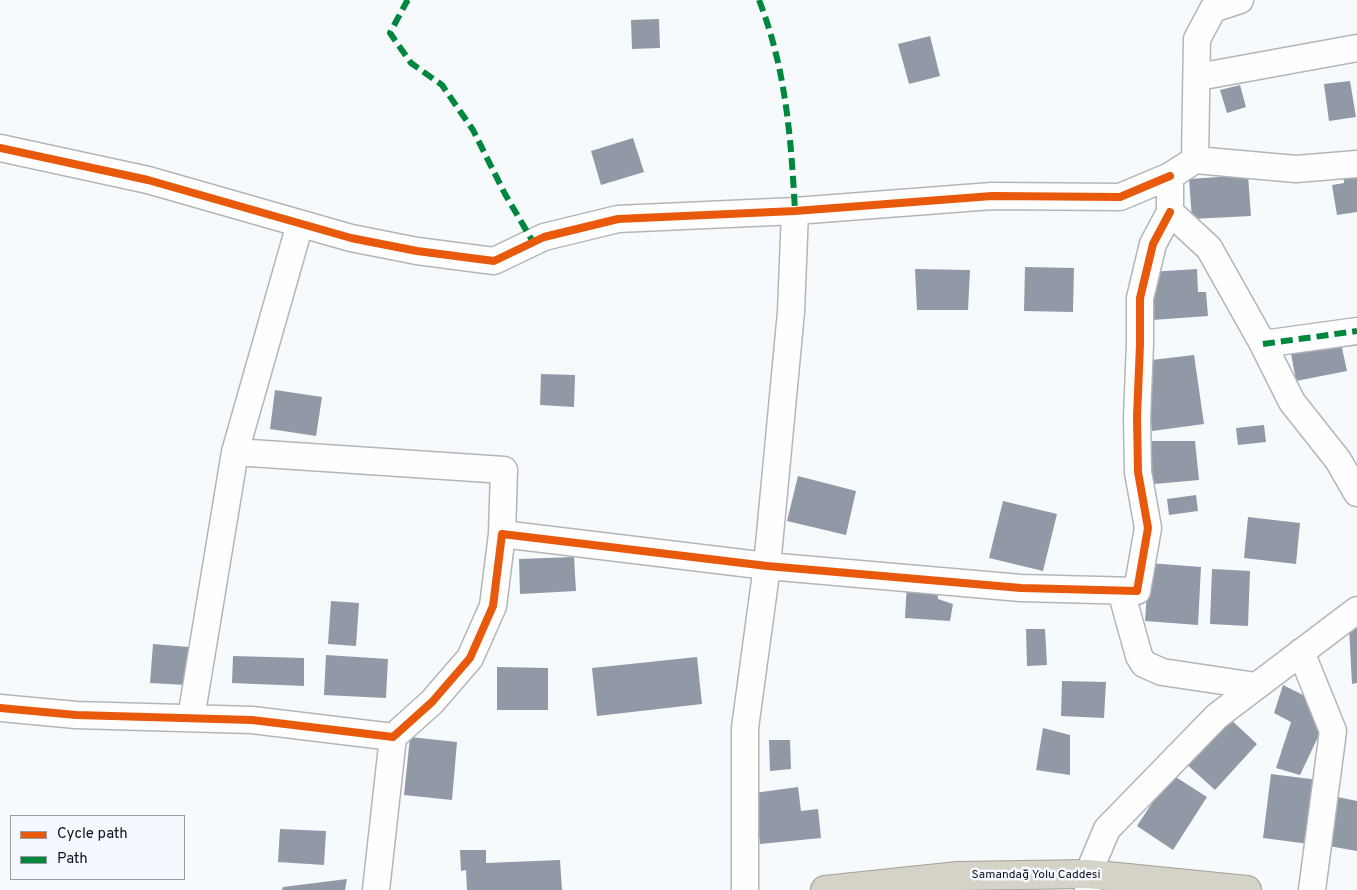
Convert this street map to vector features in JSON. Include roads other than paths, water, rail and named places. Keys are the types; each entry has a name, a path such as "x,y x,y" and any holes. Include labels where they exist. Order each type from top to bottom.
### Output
{"highway":[{"name":"Samandağ Yolu Caddesi","path":"826,890 958,876 1246,890"}],"street":[{"path":"1195,160 1198,77 1197,39 1213,9 1240,0"},
{"path":"1198,77 1357,48"},
{"path":"0,148 148,180 351,238 398,248 494,261 544,237 618,219 795,210 992,196 1120,197 1170,176 1195,160 1296,170 1357,164"},
{"path":"502,534 767,566 1021,588 1137,591 1148,528 1138,472 1137,417 1140,298 1153,244 1170,212 1170,176"},
{"path":"745,890 745,728 767,566 791,312 795,210"},
{"path":"1170,212 1208,248 1263,344 1292,402 1338,460 1357,494"},
{"path":"191,718 235,452 300,224"},
{"path":"1263,344 1357,332"},
{"path":"235,452 504,470 502,534 493,606 470,658 432,702 394,736 376,890"},
{"path":"1121,591 1139,656 1144,664 1162,672 1256,686"},
{"path":"1088,882 1107,829 1217,716 1357,610"},
{"path":"1302,652 1333,731 1312,890"},
{"path":"0,708 76,715 252,720 394,736"}]}
